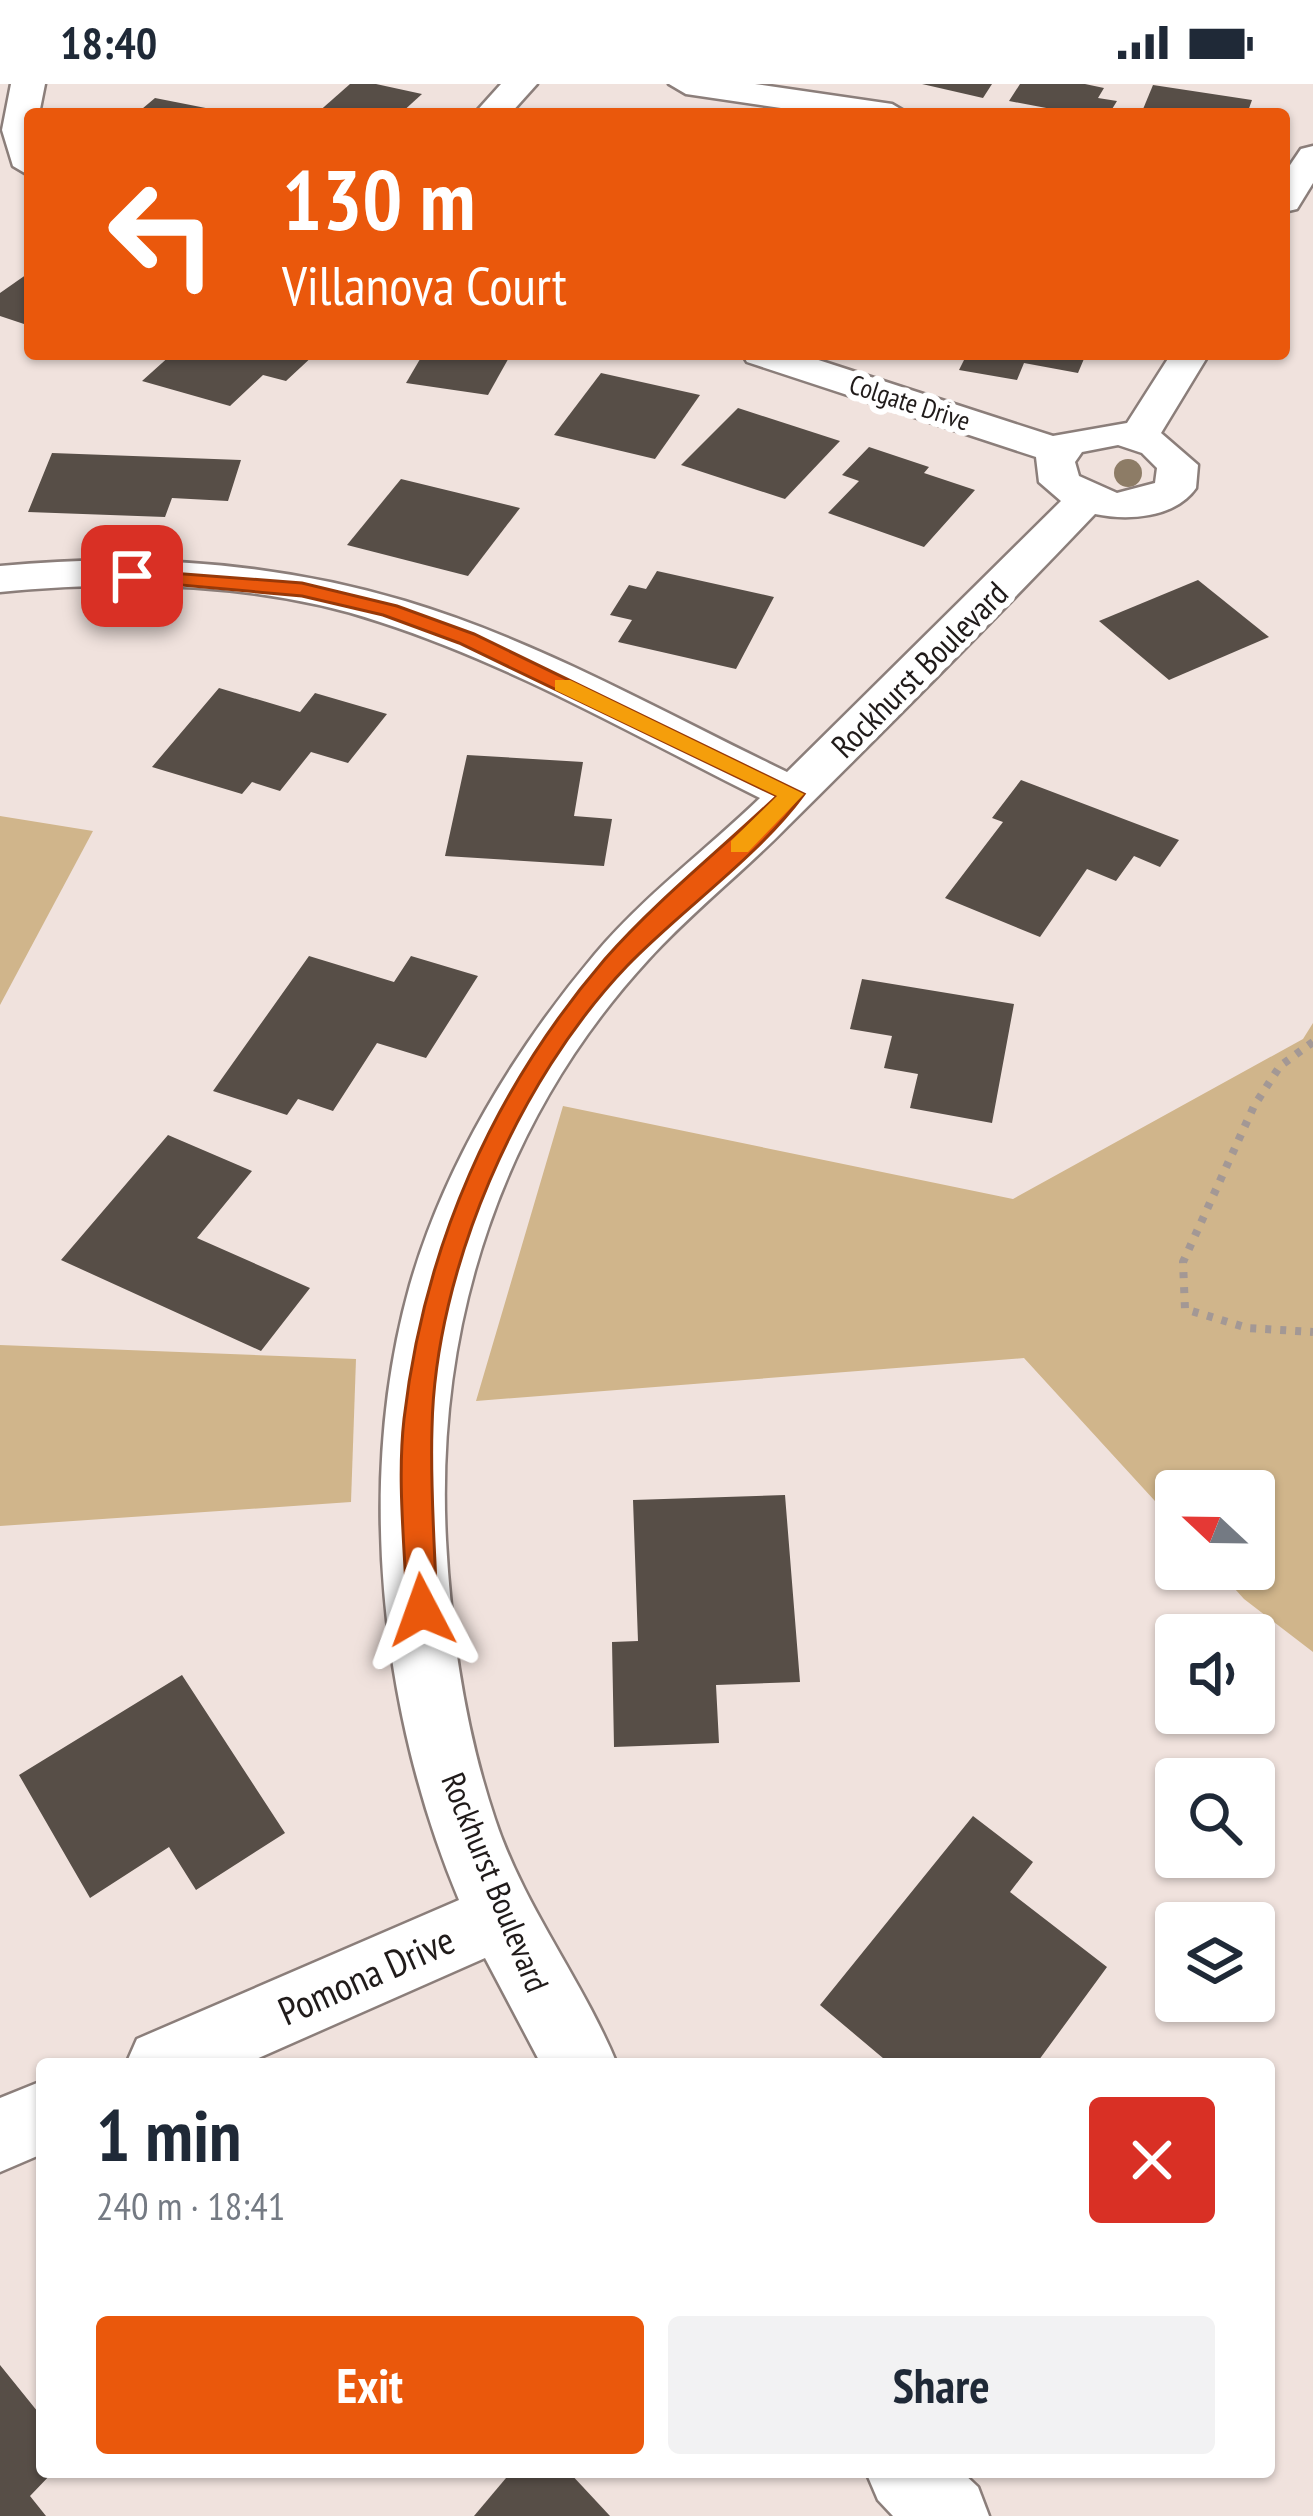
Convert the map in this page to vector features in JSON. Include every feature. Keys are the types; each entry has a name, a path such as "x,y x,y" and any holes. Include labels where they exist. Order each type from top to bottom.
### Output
{"street":[{"path":"24,144 20,130 28,84"},
{"path":"497,108 520,84"},
{"path":"686,84 851,108"},
{"path":"1290,191 1313,156"},
{"name":"Colgate Drive","path":"779,360 1059,451"},
{"path":"1138,437 1186,360"},
{"path":"1100,434 1138,437 1170,454 1179,477 1175,488 1147,503 1127,506 1086,499 1060,482 1054,461 1059,451 1100,434"},
{"name":"Rockhurst Boulevard","path":"578,2058 535,1985 453,1792 430,1689 417,1571 417,1424 433,1319 458,1226 502,1129 557,1038 616,963 1086,499"},
{"path":"0,579 224,579 302,589 390,610 466,638 792,794"},
{"name":"Pomona Drive","path":"176,2058 503,1915"},
{"path":"0,2135 36,2120"},
{"path":"912,2478 949,2516"}],"path":[{"path":"1313,1042 1280,1066 1254,1106 1183,1262 1185,1309 1248,1328 1313,1332"}],"shaded area":[{"path":"0,816 93,831 0,1005"},
{"path":"1313,1023 1313,1652 1275,1623 1275,1614 1264,1614 1236,1590 1275,1590 1275,1470 1155,1470 1155,1501 1024,1358 476,1401 563,1106 1013,1199 1303,1039"},
{"path":"0,1345 356,1359 351,1502 0,1526"}],"building":[{"path":"350,84 422,94 407,108 323,108"},
{"path":"922,84 992,84 983,98"},
{"path":"1020,84 1085,84 1104,88 1098,98 1117,101 1113,108 1046,108 1009,101"},
{"path":"1153,85 1252,100 1249,108 1143,108"},
{"path":"155,98 206,108 143,108"},
{"path":"24,276 24,324 0,316 0,293"},
{"path":"165,360 309,360 286,381 263,375 230,406 142,381"},
{"path":"419,360 508,360 488,395 406,383"},
{"path":"964,360 1083,360 1078,373 1024,363 1017,380 959,370"},
{"path":"601,373 700,395 655,459 554,435"},
{"path":"738,408 840,441 785,499 681,465"},
{"path":"869,447 929,467 924,473 975,490 924,547 828,513 859,481 842,475"},
{"path":"52,453 241,460 228,501 172,498 165,517 28,512"},
{"path":"401,479 520,508 468,576 347,545"},
{"path":"657,571 774,597 736,669 618,642 632,620 610,615 629,585 646,589"},
{"path":"1198,580 1269,637 1169,680 1099,621"},
{"path":"219,688 300,712 315,693 387,714 348,763 311,752 280,791 252,782 242,794 152,767"},
{"path":"467,755 583,762 574,816 612,819 604,866 445,856"},
{"path":"1021,780 1179,840 1160,867 1134,856 1116,881 1087,869 1040,937 945,898 1003,822 992,818"},
{"path":"309,956 394,982 411,956 478,976 426,1058 377,1043 333,1111 298,1099 287,1115 213,1091"},
{"path":"862,979 1014,1004 992,1123 910,1108 918,1074 884,1068 892,1036 850,1029"},
{"path":"168,1135 252,1171 197,1238 310,1288 261,1351 61,1260"},
{"path":"785,1495 800,1682 716,1685 719,1743 614,1747 612,1642 638,1641 633,1500"},
{"path":"182,1675 285,1833 196,1890 169,1847 90,1898 19,1775"},
{"path":"973,1816 1033,1862 1010,1892 1107,1967 1040,2058 883,2058 820,2005"},
{"path":"0,2365 36,2410 36,2478 47,2478 30,2496 46,2516 0,2516"},
{"path":"506,2478 575,2478 610,2516 474,2516"}],"slow traffic":[{"path":"562,685 792,794 739,846"}],"route":[{"path":"132,576 224,579 302,589 390,610 466,638 792,794 616,963 557,1038 502,1129 458,1226 433,1319 417,1424 417,1571 422,1610"}]}
